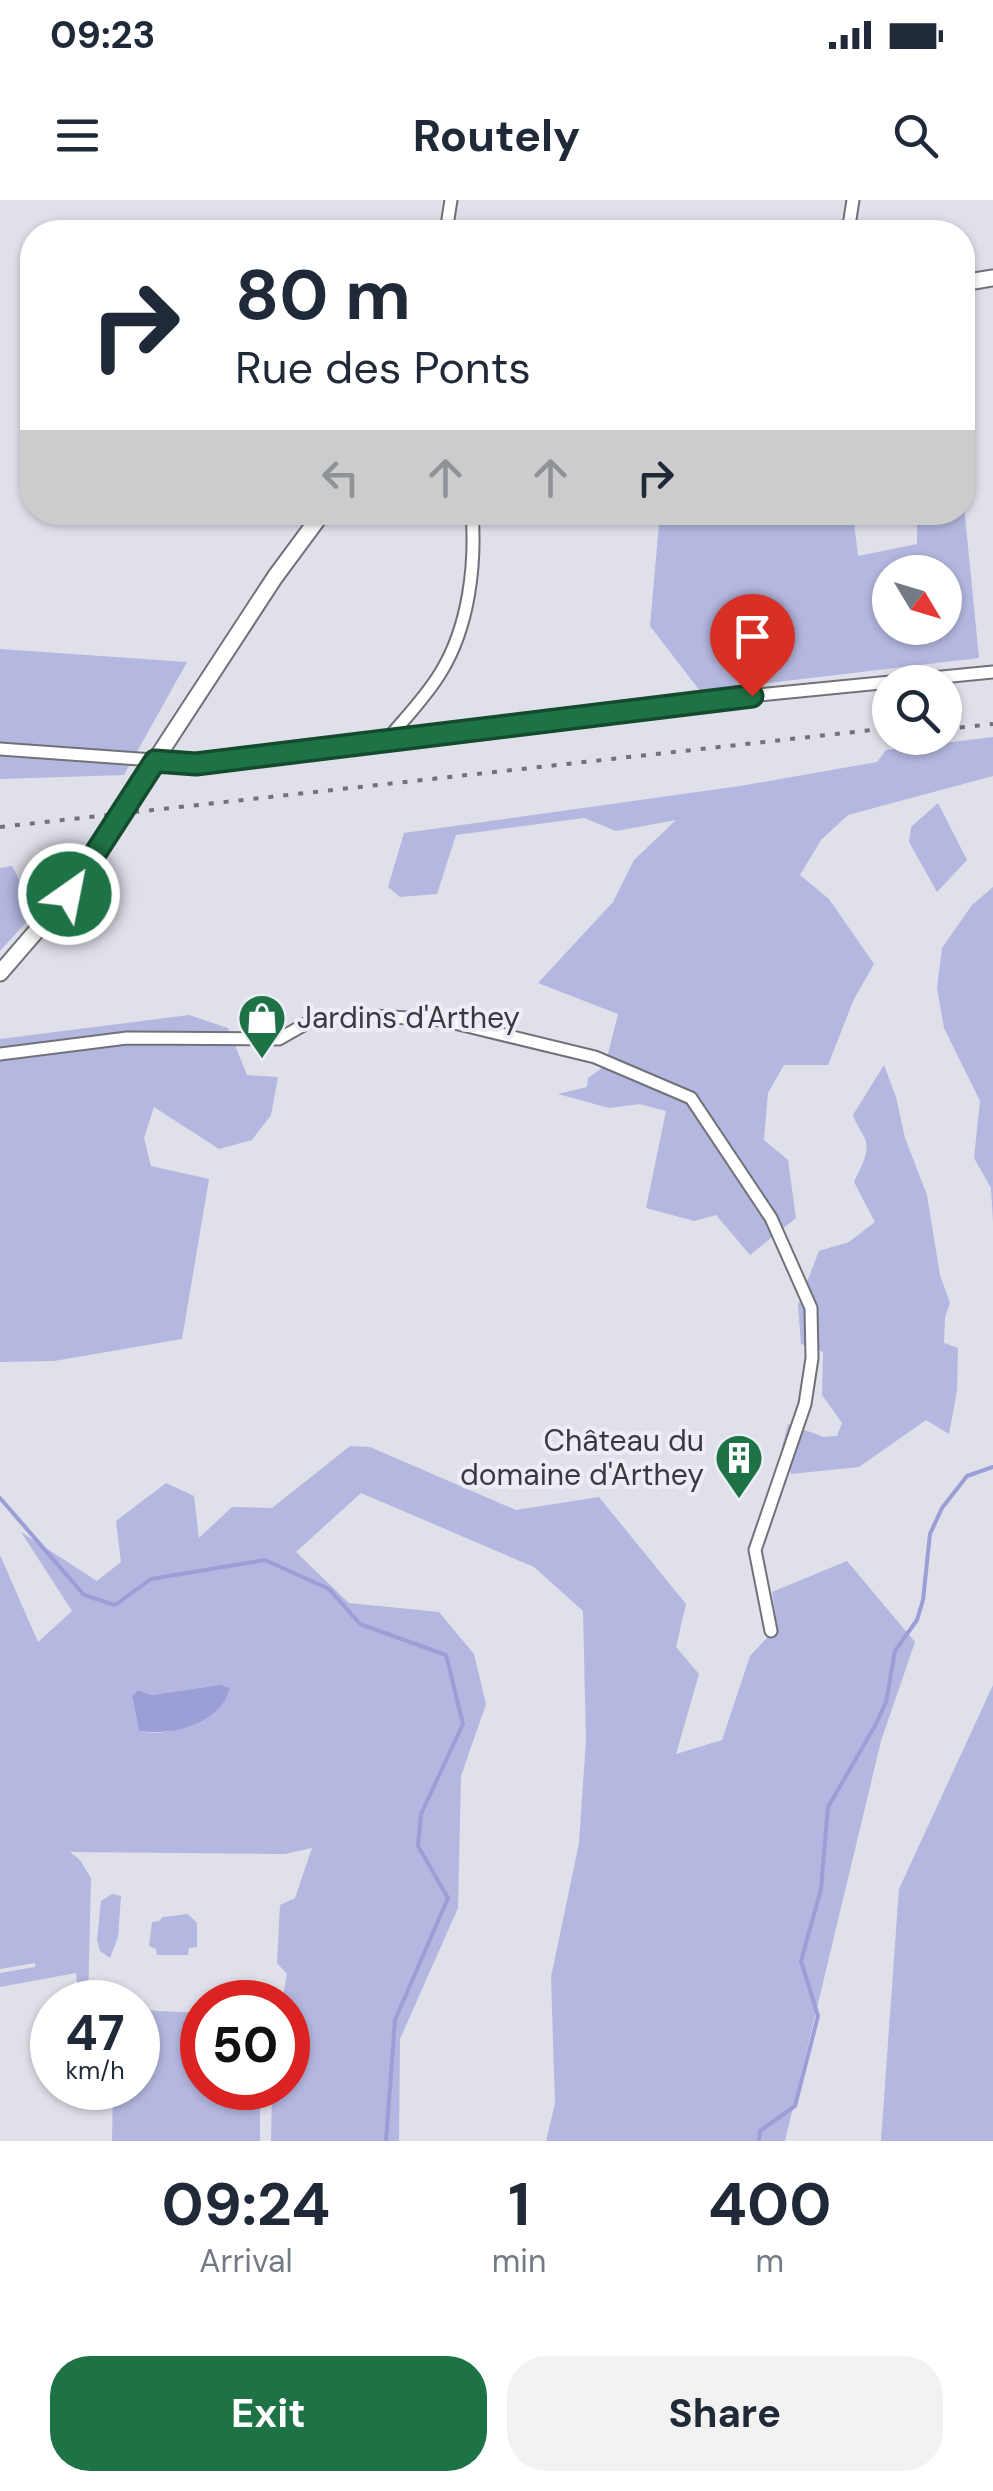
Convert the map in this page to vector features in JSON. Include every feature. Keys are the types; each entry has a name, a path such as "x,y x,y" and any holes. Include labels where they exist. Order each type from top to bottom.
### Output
{"main road":[{"path":"0,972 69,894 275,577 313,525"}],"street":[{"path":"387,740 442,670 460,627 474,561 473,525"},
{"path":"0,749 196,764 698,702 993,672"},
{"path":"0,1054 127,1038 279,1039 316,1018 442,1020 595,1056 691,1098 772,1218 811,1308 812,1358 805,1404 755,1550 772,1631"}],"shaded area":[{"path":"659,525 854,525 858,556 917,544 917,525 966,525 979,658 920,665 872,665 872,671 700,691 650,626"},
{"path":"0,649 187,662 124,775 0,779"},
{"path":"993,737 993,776 848,815 821,840 800,875 829,899 874,964 854,999 828,1065 784,1065 768,1093 764,1140 788,1160 796,1218 750,1255 716,1215 694,1221 646,1208 666,1111 640,1104 609,1108 558,1094 587,1087 588,1078 605,1066 618,1014 538,983 613,902 634,860 676,820 616,831 584,818 456,835 437,894 400,897 388,887 404,833 740,786 877,762 882,755 962,755 962,741"},
{"path":"938,803 967,860 937,892 909,842 911,827"},
{"path":"12,866 24,889 58,887 0,951 0,868"},
{"path":"993,887 993,1222 991,1188 974,1158 980,1101 944,1028 937,988 942,948 972,905"},
{"path":"189,1015 228,1028 247,1075 278,1077 271,1115 252,1140 219,1149 154,1107 144,1138 151,1166 209,1179 182,1339 54,1361 0,1362 0,1039"},
{"path":"884,1065 927,1195 940,1275 950,1303 944,1343 958,1348 957,1391 949,1434 926,1420 859,1467 791,1474 782,1447 788,1424 824,1437 837,1436 842,1423 822,1395 823,1352 801,1344 798,1305 819,1251 849,1242 875,1222 854,1182 867,1150 853,1115"},
{"path":"350,1446 370,1447 516,1510 599,1497 686,1604 676,1647 699,1674 676,1754 722,1740 750,1656 777,1627 772,1592 847,1561 915,1642 881,1741 785,2141 546,2141 555,2103 551,1977 579,1843 586,1740 583,1611 534,1567 361,1493 296,1552 349,1603 439,1612 474,1654 486,1704 461,1776 458,1908 400,2039 399,2141 271,2141 272,2110 310,2110 310,1980 286,1980 287,1974 277,1963 280,1905 295,1898 312,1848 285,1854 70,1852 91,1878 89,1980 77,1980 76,1973 0,1987 0,1973 35,1967 35,1963 0,1969 0,1555 38,1642 72,1611 21,1532 97,1581 121,1562 116,1521 166,1483 194,1496 199,1538 232,1507 272,1508","holes":["219,1685 194,1716 168,1732 139,1731 132,1696 138,1690 152,1695"]},
{"path":"219,1685 230,1688 225,1700 206,1719 180,1729 139,1731 132,1696 138,1690 152,1695"},
{"path":"993,1685 993,2141 881,2141 899,1889"},
{"path":"112,1894 121,1896 118,1937 110,1958 100,1951 97,1940 101,1901"},
{"path":"188,1914 197,1923 197,1947 189,1948 188,1955 157,1955 156,1949 149,1946 152,1922"},
{"path":"160,2011 180,2012 180,2110 260,2110 260,2141 112,2141 113,2110 160,2110"}],"waterway":[{"path":"759,2141 760,2131 795,2106 818,2016 801,1961 821,1889 828,1807 886,1702 895,1651 917,1620 923,1600 930,1534 942,1508 967,1476 993,1467"},
{"path":"0,1498 84,1595 115,1605 151,1579 265,1560 329,1589 360,1624 446,1655 463,1724 421,1814 418,1846 448,1898 395,2020 386,2141"}],"railway":[{"path":"962,727 993,724"},
{"path":"0,827 872,730"}],"place":[{"name":"Jardins d'Arthey","path":"262,1060"},
{"name":"Château du domaine d'Arthey","path":"739,1500"}],"route":[{"path":"69,894 155,761 196,764 752,696"}]}
